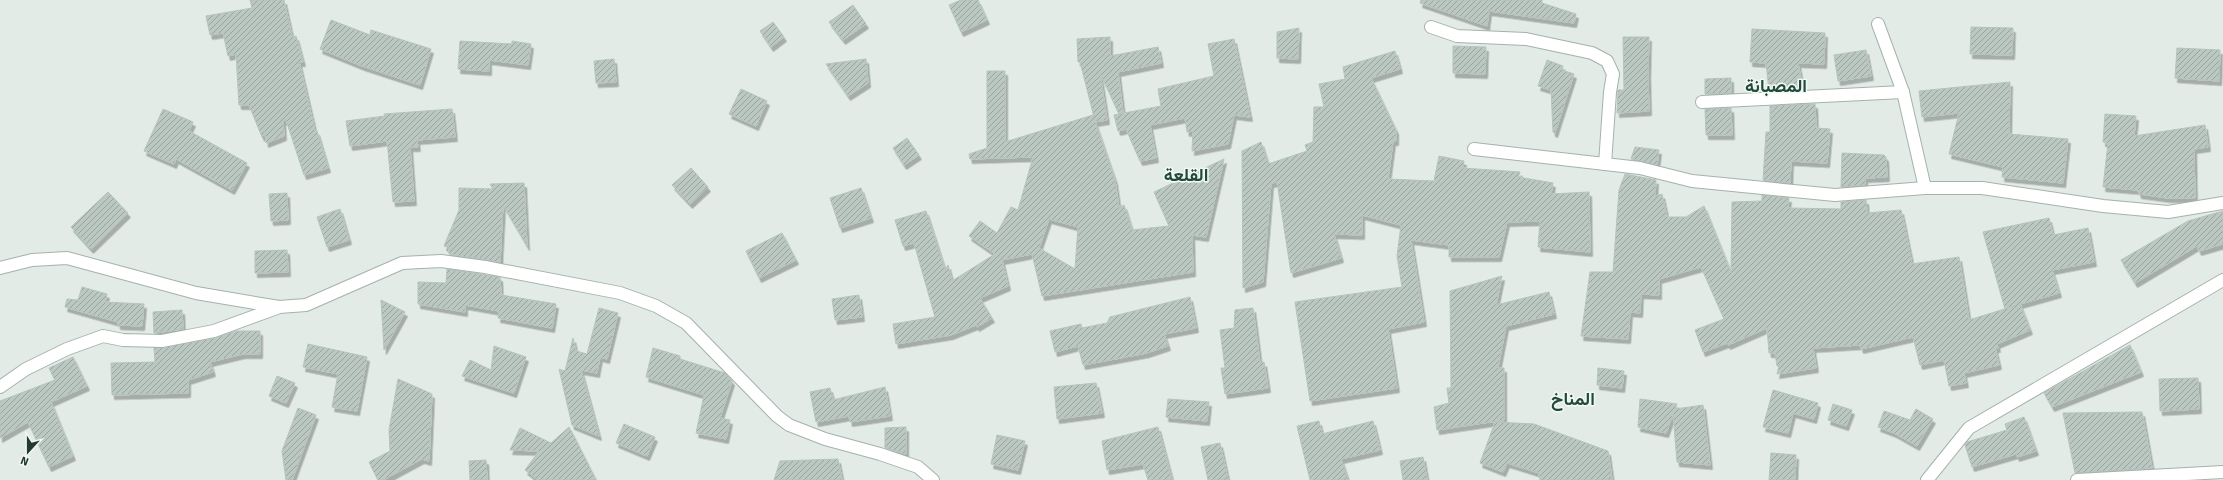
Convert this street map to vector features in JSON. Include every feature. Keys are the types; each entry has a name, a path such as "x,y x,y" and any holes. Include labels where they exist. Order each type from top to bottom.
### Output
{"street":[{"path":"1878,24 1903,92 1925,188"},
{"path":"1431,27 1457,36 1526,39 1592,53 1607,62 1614,74 1610,92 1605,164"},
{"path":"1702,102 1903,92"},
{"path":"1474,148 1640,168 1692,181 1835,195 1925,188 1982,188 2103,206 2168,212 2223,203"},
{"path":"0,268 32,260 67,258 196,292 279,307 306,305 402,263 441,261 485,267 620,293 656,306 686,323 777,416 789,425 825,439 880,454 918,467 933,480"},
{"path":"1927,480 1969,428 2223,280"},
{"path":"0,387 26,369 67,348 103,336 122,340 162,341 214,331 279,307"},
{"path":"2077,480 2220,475"}],"building":[{"path":"250,0 284,0 292,37 296,36 303,62 299,62 315,131 317,131 328,168 304,175 286,120 283,121 284,136 266,143 265,131 262,137 249,105 239,105 236,54 228,56 223,33 210,35 206,16 252,8"},
{"path":"961,0 978,0 987,20 961,32 949,5"},
{"path":"1421,0 1542,0 1542,3 1576,14 1574,23 1489,11 1487,26 1420,3"},
{"path":"853,5 866,24 843,40 829,22"},
{"path":"331,20 370,35 371,30 431,49 420,85 362,66 320,49"},
{"path":"773,22 784,37 771,47 760,31"},
{"path":"1971,27 2013,28 2012,55 1970,54"},
{"path":"1299,28 1298,59 1277,58 1277,32"},
{"path":"1752,29 1825,33 1824,64 1798,63 1803,89 1769,91 1766,63 1750,62"},
{"path":"1110,37 1110,56 1158,47 1161,63 1118,72 1123,113 1119,114 1100,73 1107,120 1095,122 1115,180 1119,208 1124,205 1132,230 1169,226 1154,192 1224,159 1206,237 1192,235 1193,272 1042,296 1032,254 1002,260 1008,286 980,298 992,318 977,327 976,325 951,335 896,344 893,324 935,317 914,243 903,246 895,220 926,211 945,270 948,265 952,281 995,254 969,236 980,221 997,233 1011,207 1018,210 1033,157 970,159 969,154 987,148 987,71 1005,71 1005,142 1093,115 1094,117 1080,62 1078,62 1077,39","holes":["1049,219 1078,227 1075,269 1039,248"]},
{"path":"1623,37 1649,37 1649,111 1617,113 1618,90 1624,90"},
{"path":"1234,39 1250,117 1234,115 1228,144 1192,151 1193,131 1187,132 1185,118 1150,125 1156,158 1140,161 1126,129 1118,131 1114,115 1161,106 1158,89 1214,76 1208,44"},
{"path":"460,41 512,44 512,41 531,44 528,65 489,60 489,71 458,69"},
{"path":"1453,46 1486,47 1485,74 1453,73"},
{"path":"2177,48 2220,50 2219,81 2175,78"},
{"path":"1866,50 1871,76 1838,81 1834,55"},
{"path":"1395,51 1400,69 1371,78 1396,130 1396,141 1393,141 1388,179 1434,181 1439,156 1464,161 1463,168 1520,172 1518,177 1553,183 1551,194 1589,192 1590,252 1538,247 1540,221 1507,222 1499,257 1449,257 1449,245 1411,240 1424,322 1388,329 1397,388 1310,401 1295,302 1402,287 1397,256 1401,225 1362,215 1362,235 1334,234 1341,258 1291,273 1277,182 1271,183 1263,282 1243,288 1242,151 1261,142 1268,164 1307,151 1305,145 1313,142 1314,107 1324,107 1319,84 1345,79 1343,67"},
{"path":"614,59 616,82 596,83 594,61"},
{"path":"866,59 868,83 848,96 826,64"},
{"path":"1547,60 1563,66 1562,70 1574,74 1555,133 1553,132 1551,90 1538,86"},
{"path":"1731,78 1731,93 1705,94 1705,79"},
{"path":"2010,82 2009,134 2068,139 2063,183 2002,177 2003,167 1949,154 1959,113 1922,117 1919,91"},
{"path":"741,89 767,101 756,126 729,114"},
{"path":"1815,104 1816,128 1830,129 1827,163 1791,161 1790,183 1763,180 1766,132 1770,132 1770,106"},
{"path":"1731,108 1732,135 1706,135 1705,109"},
{"path":"163,109 193,122 189,131 247,163 232,190 176,159 174,164 144,151"},
{"path":"452,109 455,137 417,140 418,147 410,147 414,201 393,202 387,141 350,146 346,121 385,116 384,114"},
{"path":"2105,114 2136,116 2134,136 2205,125 2208,147 2194,149 2195,198 2168,198 2139,194 2138,190 2103,187 2108,143 2103,142"},
{"path":"907,138 919,155 904,165 893,148"},
{"path":"1635,147 1659,150 1657,165 1631,159"},
{"path":"1842,153 1884,155 1886,157 1887,177 1865,178 1865,185 1841,187"},
{"path":"691,168 708,187 690,204 672,185"},
{"path":"1625,174 1656,180 1655,196 1662,194 1667,217 1686,217 1704,206 1731,273 1732,202 1762,201 1762,195 1789,198 1788,208 1841,209 1841,202 1866,200 1867,213 1901,210 1912,264 1959,257 1969,320 2005,309 1983,232 2049,218 2053,235 2088,228 2094,262 2052,270 2059,293 2020,304 2030,330 1997,344 1998,348 1995,348 1999,365 1964,373 1966,383 1949,386 1944,360 1920,365 1913,337 1861,349 1860,345 1813,348 1816,368 1777,374 1779,366 1777,366 1775,353 1769,353 1767,328 1728,345 1727,343 1703,352 1695,330 1724,319 1701,267 1659,279 1659,295 1641,294 1640,313 1630,312 1628,339 1581,336 1590,272 1613,272 1619,190"},
{"path":"524,183 527,246 503,205 500,262 449,254 449,248 444,246 459,210 459,188 493,189 490,184"},
{"path":"861,188 871,218 840,228 830,198"},
{"path":"108,192 128,213 91,249 71,227"},
{"path":"287,193 288,220 271,221 269,194"},
{"path":"340,209 349,240 327,247 317,217"},
{"path":"2223,211 2223,244 2199,251 2197,246 2135,283 2121,260 2188,221"},
{"path":"782,233 796,260 759,278 746,251"},
{"path":"287,250 288,272 255,273 255,251"},
{"path":"447,269 500,277 501,295 556,304 552,328 498,318 499,311 465,305 465,312 418,304 418,282 446,283"},
{"path":"1502,276 1496,305 1549,292 1554,314 1506,326 1498,368 1504,368 1504,420 1437,430 1434,407 1449,403 1447,388 1451,388 1450,291"},
{"path":"82,287 107,294 105,302 144,304 142,326 118,325 118,322 65,307 67,299 78,300"},
{"path":"859,295 862,317 835,320 832,299"},
{"path":"1190,297 1196,328 1164,334 1168,346 1147,353 1083,365 1078,346 1055,352 1050,331 1081,324 1082,328 1107,323 1110,317"},
{"path":"381,300 405,312 384,350"},
{"path":"599,308 618,313 607,359 600,357 597,373 581,370 599,436 572,425 559,369 565,371 573,338 576,351 587,354"},
{"path":"1253,308 1260,363 1264,362 1268,388 1225,394 1221,368 1225,368 1220,330 1234,328 1235,310"},
{"path":"182,310 183,329 154,333 153,312"},
{"path":"236,331 260,331 260,354 243,354 210,362 213,372 188,380 188,393 112,395 111,363 155,362 154,348 215,338"},
{"path":"308,344 367,357 357,411 332,407 338,374 303,367"},
{"path":"2130,345 2141,372 2052,407 2044,393"},
{"path":"494,346 526,357 514,393 462,376 470,360 491,370"},
{"path":"653,348 680,356 680,359 725,373 732,381 720,418 730,420 726,439 696,433 704,395 646,377"},
{"path":"73,357 87,386 51,402 73,456 49,467 28,422 0,438 0,401 55,380 49,368"},
{"path":"1598,368 1624,371 1622,388 1597,385"},
{"path":"277,376 295,383 286,403 269,396"},
{"path":"2198,378 2199,409 2160,411 2159,379"},
{"path":"398,379 432,394 429,461 422,459 383,480 378,480 369,462 390,451 389,430"},
{"path":"1096,383 1102,413 1057,419 1054,387"},
{"path":"885,387 890,416 850,422 849,416 816,422 810,392 830,388 833,400"},
{"path":"1773,390 1818,403 1814,419 1793,413 1788,433 1763,427"},
{"path":"1168,399 1209,402 1207,421 1166,417"},
{"path":"1640,399 1677,404 1675,409 1703,405 1710,465 1677,462 1673,414 1666,433 1638,427"},
{"path":"1833,404 1852,410 1846,426 1828,420"},
{"path":"298,408 316,415 292,480 286,480 282,451"},
{"path":"1916,409 1933,419 1917,446 1894,433 1878,427 1884,411 1910,420"},
{"path":"2142,412 2152,468 2075,473 2063,413"},
{"path":"2024,417 2036,451 2017,457 2016,454 1972,467 1965,445 1967,442 2007,430 2005,424"},
{"path":"1319,421 1322,434 1373,421 1380,450 1341,459 1348,480 1310,480 1297,426"},
{"path":"1495,422 1534,424 1608,451 1612,480 1540,480 1539,473 1507,463 1503,472 1480,463"},
{"path":"624,424 655,437 647,456 616,443"},
{"path":"569,427 596,480 538,480 525,470 539,451 510,450 520,428 551,443"},
{"path":"906,427 906,454 885,448 885,428"},
{"path":"1158,427 1172,480 1148,480 1143,464 1107,470 1102,441"},
{"path":"997,435 1025,441 1018,470 991,464"},
{"path":"1220,443 1228,480 1208,480 1201,447"},
{"path":"1771,453 1796,455 1795,480 1769,480"},
{"path":"1423,457 1427,480 1403,480 1400,461"},
{"path":"838,459 842,480 774,480 780,461"},
{"path":"486,460 487,480 470,480 469,461"}],"district":[{"name":"المصبانة","path":"1776,86"},
{"name":"القلعة","path":"1186,175"},
{"name":"المناخ","path":"1573,399"}]}
